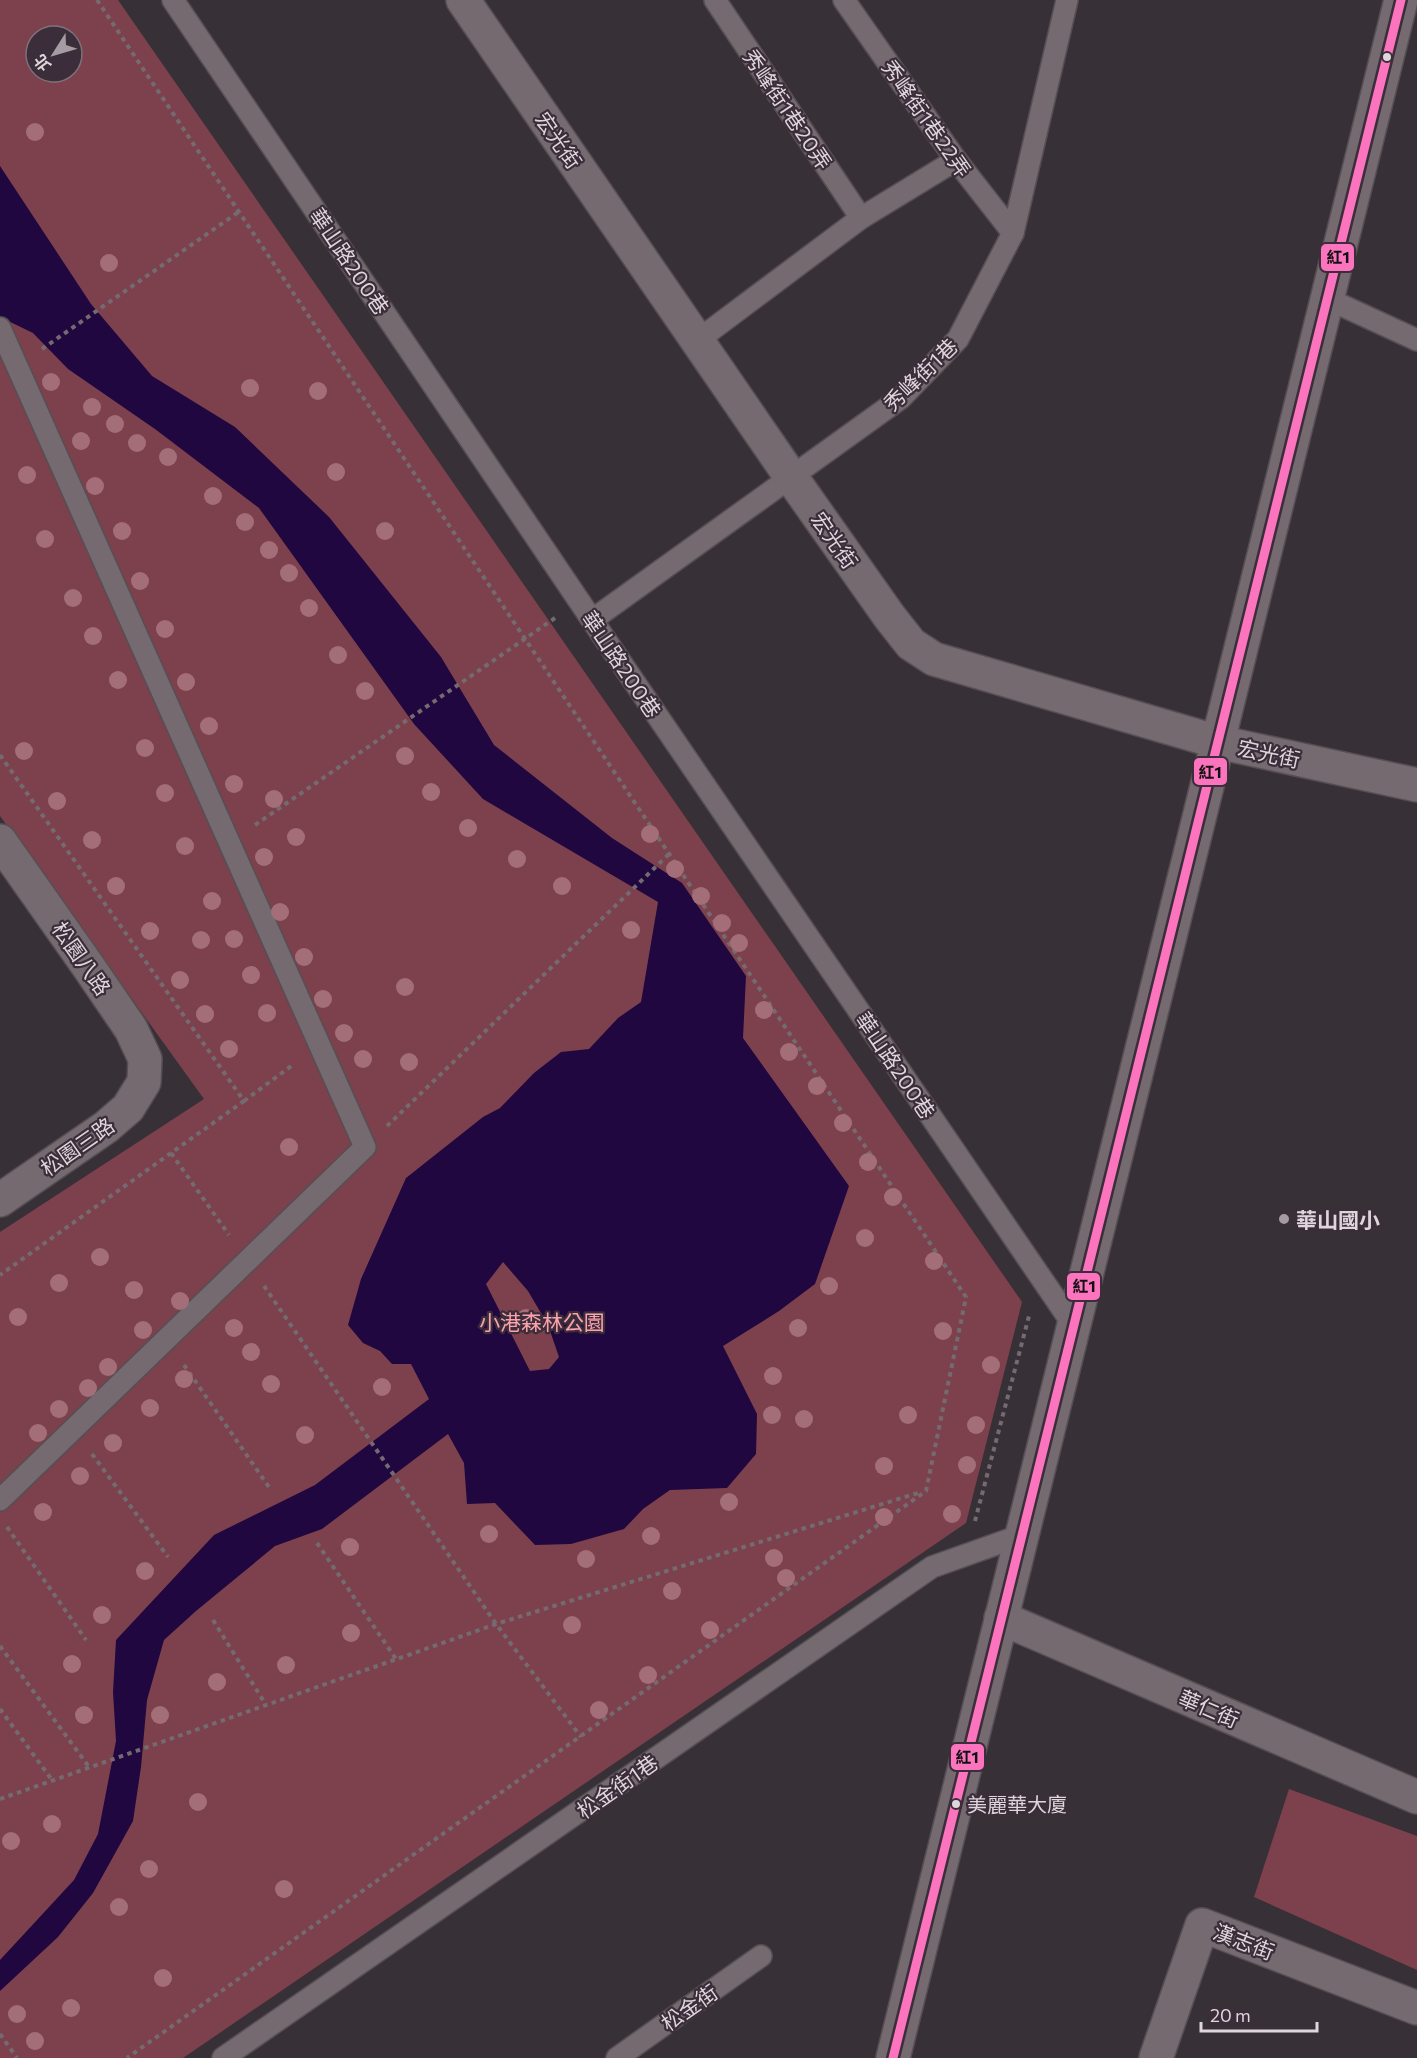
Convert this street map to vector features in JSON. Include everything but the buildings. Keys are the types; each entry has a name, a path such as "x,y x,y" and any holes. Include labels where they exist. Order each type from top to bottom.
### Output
{"street":[{"name":"宏光街","path":"463,0 791,477 911,644 934,659 1218,742 1417,785"},
{"path":"893,2058 1401,0"},
{"name":"松園八路","path":"0,841 131,1029 145,1059 144,1083"},
{"name":"松園三路","path":"0,1200 106,1127 128,1108 144,1083"},
{"name":"華仁街","path":"1002,1618 1417,1797"},
{"name":"漢志街","path":"1156,2058 1202,1925 1417,2008"}],"lane":[{"name":"華山路200巷","path":"174,0 592,620 1074,1326"},
{"name":"秀峰街1巷20弄","path":"715,0 861,218"},
{"name":"秀峰街1巷22弄","path":"844,0 956,160 1013,233"},
{"name":"秀峰街1巷","path":"592,620 901,398 958,339 1013,233 1067,0"},
{"path":"698,340 861,218 956,160"},
{"path":"1328,299 1417,340"},
{"path":"0,328 365,1147 0,1500"},
{"name":"松金街1巷","path":"223,2058 932,1567 1022,1535"},
{"name":"松金街","path":"617,2058 761,1956"}],"path":[{"path":"97,0 966,1297 926,1491 127,2058"},
{"path":"17,366 240,211"},
{"path":"230,843 580,602"},
{"path":"365,1147 669,854"},
{"path":"244,1101 320,1045"},
{"path":"171,1153 496,1623 581,1737"},
{"path":"167,1339 271,1490"},
{"path":"74,1428 168,1557"},
{"path":"0,1799 496,1623 926,1491"},
{"path":"0,1518 86,1640"},
{"path":"316,1543 396,1659"},
{"path":"213,1620 266,1705"},
{"path":"0,1646 89,1767"},
{"path":"0,1709 52,1780"},
{"path":"0,2034 17,2058"}],"green space":[{"name":"小港森林公園","path":"0,0 118,0 1022,1302 966,1523 183,2058 0,2058 0,1232 204,1099 0,816"},
{"path":"1289,1789 1417,1836 1417,1970 1254,1897"}],"shaded area":[{"path":"0,166 91,304 152,376 235,427 329,517 441,657 494,745 612,838 682,883 746,976 743,1038 849,1186 815,1284 779,1311 723,1346 757,1414 756,1454 727,1488 670,1490 643,1509 624,1529 571,1544 535,1545 495,1503 467,1504 464,1463 448,1434 322,1529 275,1546 164,1640 147,1700 133,1821 93,1893 58,1937 0,1991 0,1960 74,1880 98,1834 116,1741 113,1692 116,1640 214,1535 315,1485 429,1399 411,1364 392,1364 380,1351 363,1343 348,1325 361,1279 406,1178 483,1117 500,1108 534,1073 561,1052 589,1049 618,1018 641,1002 658,902 483,799 414,724 259,508 155,429 68,369 33,333 0,317","holes":["503,1262 528,1291 548,1325 559,1357 549,1369 530,1371 486,1284"]}],"transit line":[{"name":"紅1","path":"893,2058 1401,0"}],"place":[{"name":"華山國小","path":"1284,1219"},
{"name":"美麗華大廈","path":"956,1804"}]}
